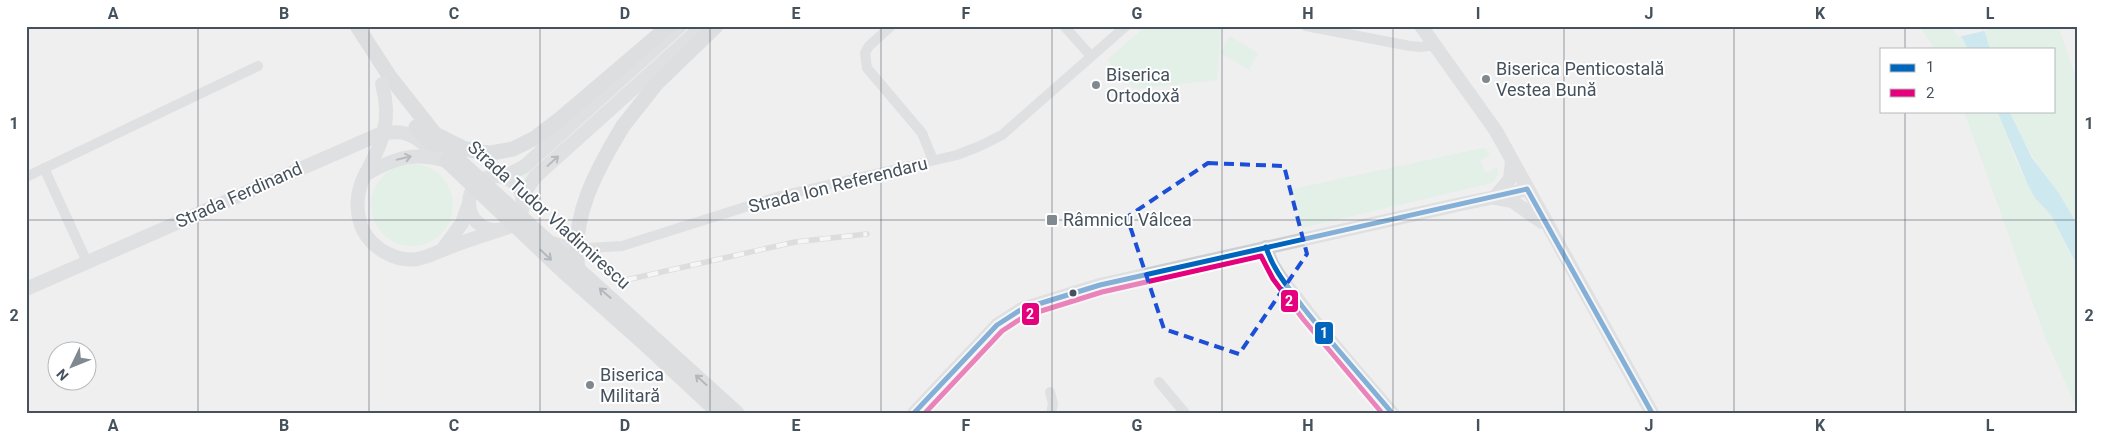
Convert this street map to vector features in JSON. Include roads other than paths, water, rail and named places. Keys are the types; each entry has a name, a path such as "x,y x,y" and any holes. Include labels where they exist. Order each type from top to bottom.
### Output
{"main road":[{"name":"Strada Tudor Vladimirescu","path":"346,26 382,84 448,164 719,413"},
{"name":"Strada Tudor Vladimirescu","path":"357,26 390,77 435,134 462,163 737,413"},
{"path":"435,134 463,148 491,153 508,150 535,138 669,26"},
{"path":"442,251 462,223 476,185 525,166 680,26"},
{"path":"522,197 535,177 703,26"},
{"path":"578,269 575,250 586,200 604,158 624,126 657,83 716,26"},
{"path":"1421,26 1489,120 1652,413"},
{"path":"365,175 385,163 403,157 426,156 471,174 497,177 516,184 523,204 518,218 513,224 442,251 417,259 394,257 381,250 362,227 358,214 359,193 365,175 381,144 386,121 387,110 382,84"},
{"name":"Strada Ferdinand","path":"26,289 366,140 392,131 411,134 448,164"},
{"path":"1495,198 1510,179 1512,161"},
{"path":"448,164 464,182 470,198 473,217 484,227 500,230"},
{"path":"914,413 997,325 1022,309 1100,285 1495,198 1527,189"},
{"path":"1495,198 1512,201 1522,206 1550,228"},
{"path":"1266,247 1273,266 1291,291 1318,326 1392,413"}],"street":[{"path":"891,26 869,46 865,54 867,68 922,133 933,160"},
{"path":"1064,26 1091,56"},
{"name":"Strada Ion Referendaru","path":"518,218 534,232 547,239 568,246 598,248 622,246 780,196 957,155 980,146 1002,134 1126,26"},
{"path":"1306,26 1410,46 1434,45"},
{"path":"26,177 258,66"},
{"path":"44,168 87,262"},
{"path":"1159,382 1185,413"},
{"path":"1050,392 1053,404 1051,413"}],"water":[{"path":"1952,26 1983,26 1990,48 1968,48 1963,39"},
{"path":"1997,112 2009,112 2032,158 2058,192 2077,224 2077,265 2051,215 2035,198"}],"railway":[{"path":"626,280 795,242 867,234"}],"place":[{"name":"Biserica Penticostală Vestea Bună","path":"1486,79"},
{"name":"Biserica Ortodoxă","path":"1096,85"},
{"name":"Râmnicu Vâlcea","path":"1052,220"},
{"name":"Biserica Militară","path":"590,385"}]}
